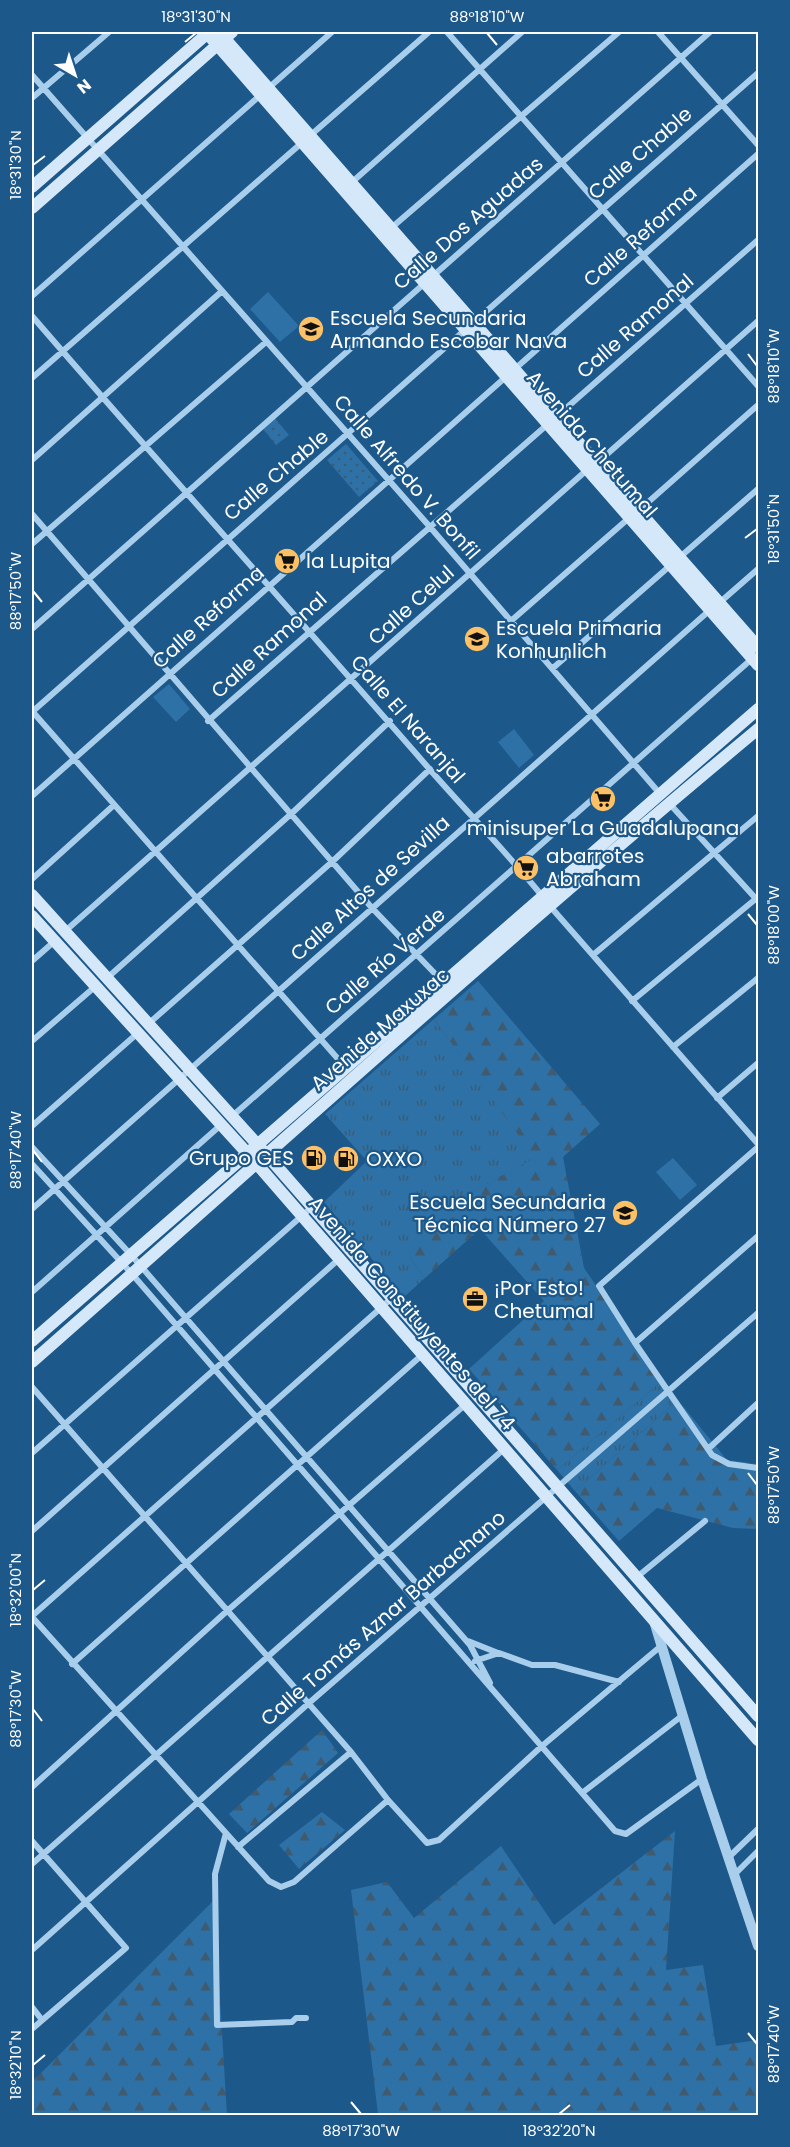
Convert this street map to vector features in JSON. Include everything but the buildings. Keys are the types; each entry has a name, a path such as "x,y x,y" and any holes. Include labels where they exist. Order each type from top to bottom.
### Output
{"main road":[{"name":"Avenida Chetumal","path":"216,34 757,656"},
{"path":"32,187 87,138 216,34"},
{"path":"32,208 97,150 216,34"},
{"name":"Avenida Maxuxac","path":"32,1362 247,1154 261,1149 551,907 759,709"},
{"name":"Avenida Maxuxac","path":"32,1341 131,1265 256,1163 261,1149 346,1068 542,895 665,798 759,729"},
{"name":"Avenida Constituyentes del 74","path":"32,895 261,1149 759,1716"},
{"name":"Avenida Constituyentes del 74","path":"32,916 256,1163 759,1740"}],"street":[{"path":"32,98 109,32"},
{"path":"32,296 332,32"},
{"path":"32,378 61,350 429,32"},
{"path":"447,32 759,386"},
{"path":"348,186 522,32"},
{"path":"387,231 619,32"},
{"path":"658,32 759,145"},
{"name":"Calle Dos Aguadas","path":"32,629 710,32"},
{"name":"Calle Chable","path":"32,712 226,539 348,435 602,208 759,73"},
{"name":"Calle Alfredo V. Bonfil","path":"32,75 512,620 592,716 758,899"},
{"name":"Calle Reforma","path":"32,796 269,584 759,154"},
{"name":"Calle Ramonal","path":"208,721 309,630 759,240"},
{"path":"32,460 221,292"},
{"name":"Calle El Naranjal","path":"32,316 146,445 184,493 269,584 390,721 759,1145"},
{"name":"Calle Celul","path":"32,961 155,850 352,680 759,321"},
{"path":"32,544 266,342"},
{"path":"512,620 759,405"},
{"path":"553,668 759,489"},
{"path":"32,514 171,673 208,721 372,908 443,982"},
{"name":"Calle Altos de Sevilla","path":"32,1209 759,569"},
{"name":"Calle Río Verde","path":"32,1292 757,656"},
{"path":"32,712 346,1068"},
{"path":"32,1041 291,814 390,721"},
{"path":"32,1126 239,946 430,769"},
{"path":"32,879 114,805"},
{"path":"592,955 759,816"},
{"path":"632,1001 758,899"},
{"path":"673,1047 759,978"},
{"path":"717,1098 759,1063"},
{"path":"759,1145 599,1286 708,1449 720,1462 759,1468"},
{"path":"32,1146 62,1182 105,1227 176,1326 615,1831 626,1834 702,1779"},
{"path":"32,1164 97,1235 185,1317 465,1640 496,1694"},
{"path":"32,1453 312,1207"},
{"path":"635,1343 759,1236"},
{"path":"32,1531 339,1259"},
{"path":"388,1800 294,1882 281,1887 268,1881 157,1755 72,1664 32,1616 392,1298"},
{"name":"Calle Tomás Aznar Barbachano","path":"32,1950 309,1703 759,1313"},
{"path":"72,1664 422,1355"},
{"path":"444,1379 455,1370"},
{"path":"32,1387 309,1703 388,1800 427,1843 439,1840 542,1746 661,1646"},
{"path":"708,1449 759,1403"},
{"path":"32,1787 227,1611 466,1404"},
{"path":"32,1864 386,1550 504,1449"},
{"path":"637,1578 705,1521"},
{"path":"654,1620 702,1779 756,1930 759,1946"},
{"path":"465,1640 532,1665 555,1665 619,1682"},
{"path":"470,1665 477,1659 499,1653"},
{"path":"582,1793 683,1715"},
{"path":"238,1846 351,1752"},
{"path":"729,1857 759,1829"},
{"path":"226,1833 215,1874 217,2025 292,2022 296,2018 306,2018"},
{"path":"32,1841 126,1948 32,2029"},
{"path":"735,1874 759,1851"},
{"path":"32,2007 42,2020"}],"green space":[{"path":"268,292 299,326 280,342 250,309"},
{"path":"274,417 289,435 276,445 263,429"},
{"path":"346,444 378,481 359,497 327,460"},
{"path":"169,684 190,709 176,722 153,697"},
{"path":"514,729 534,755 519,768 498,742"},
{"path":"478,981 600,1124 563,1157 584,1268 662,1381 557,1470 469,1369 544,1301 480,1229 425,1278 410,1258 416,1233 450,1203 535,1158 434,1019"},
{"path":"434,1019 536,1158 450,1203 410,1258 425,1278 404,1297 324,1202 367,1161 325,1114"},
{"path":"673,1158 697,1185 680,1200 656,1172"},
{"path":"662,1381 678,1400 575,1491 557,1470"},
{"path":"678,1400 727,1460 758,1464 758,1529 733,1528 657,1508 619,1541 575,1491"},
{"path":"322,1730 338,1753 247,1833 229,1814"},
{"path":"322,1812 345,1830 299,1869 279,1845"},
{"path":"675,1831 666,1970 703,1965 716,2046 758,2040 758,2115 372,2115 378,2114 351,1890 387,1882 414,1918 501,1846 554,1925"},
{"path":"214,1900 227,2115 32,2116 32,2082"}],"place":[{"name":"Escuela Secundaria Armando Escobar Nava","path":"311,329"},
{"name":"la Lupita","path":"287,561"},
{"name":"Escuela Primaria Konhunlich","path":"477,639"},
{"name":"minisuper La Guadalupana","path":"603,799"},
{"name":"abarrotes Abraham","path":"526,868"},
{"name":"Grupo GES","path":"314,1158"},
{"name":"OXXO","path":"346,1159"},
{"name":"Escuela Secundaria Técnica Número 27","path":"625,1213"},
{"name":"¡Por Esto! Chetumal","path":"475,1299"}]}
